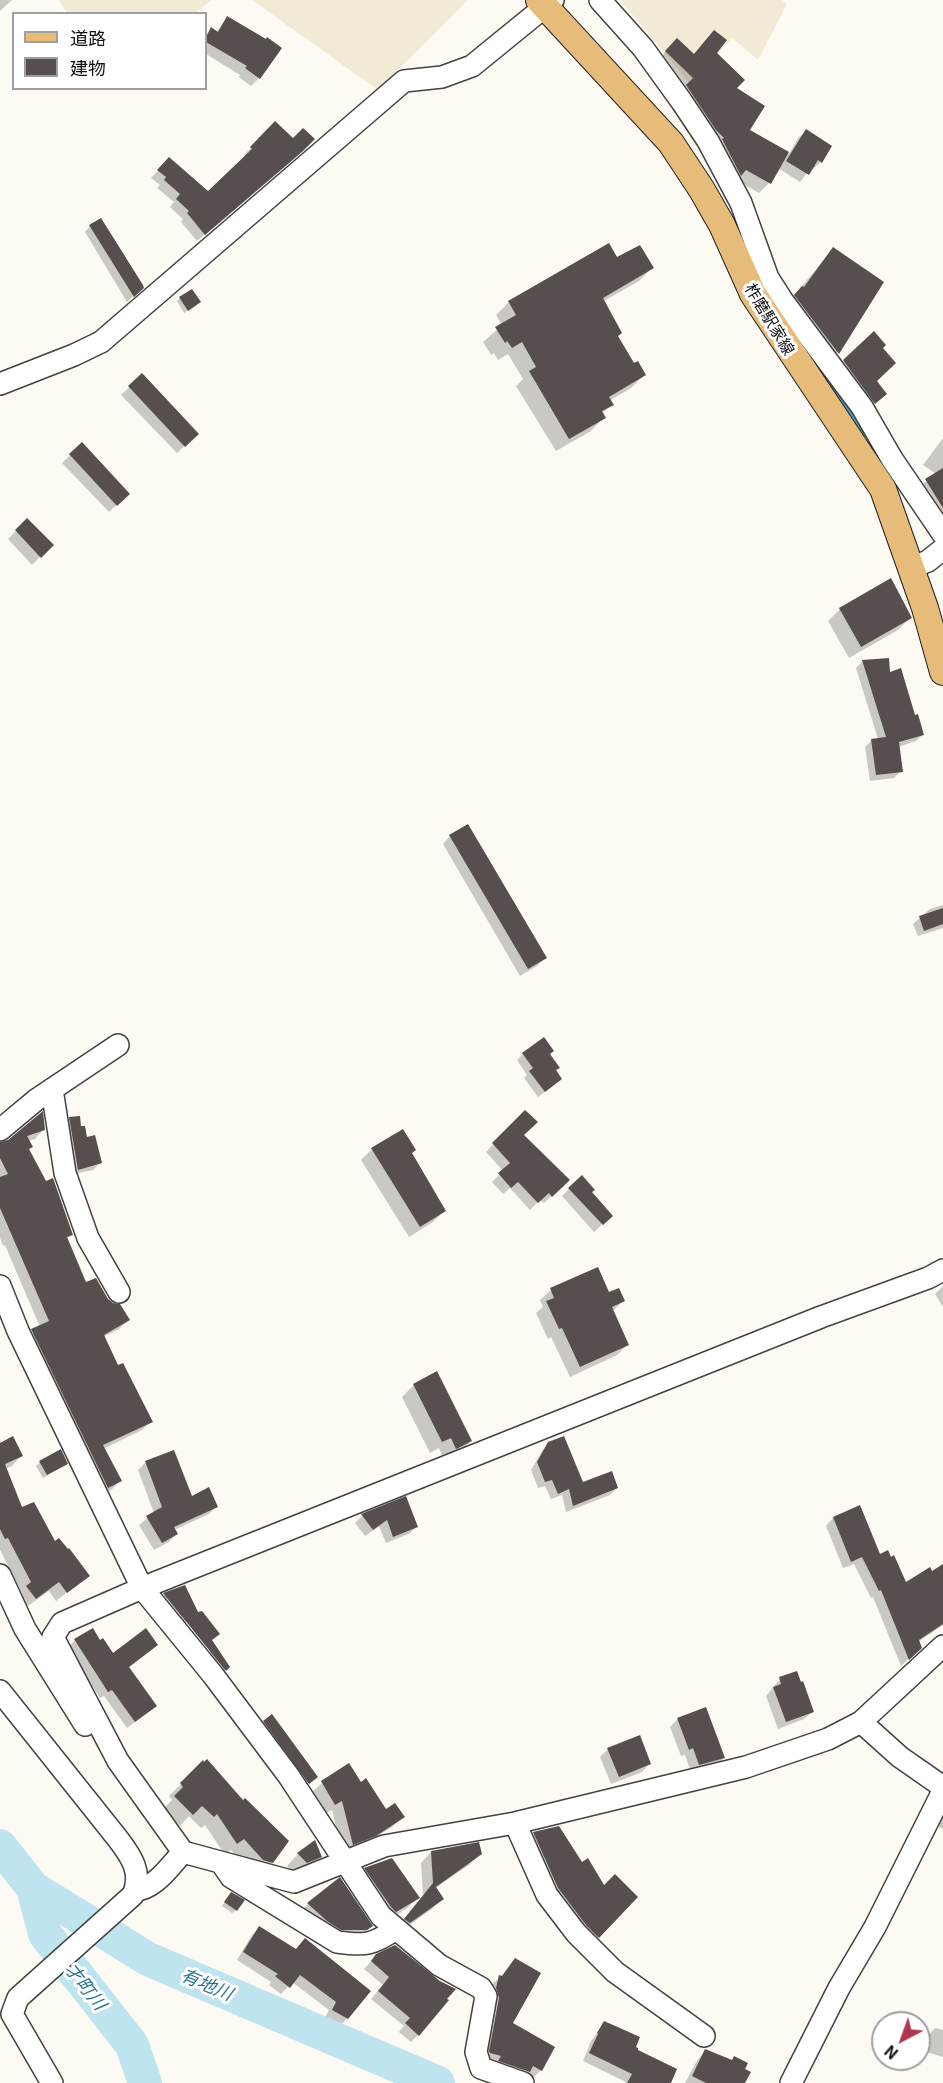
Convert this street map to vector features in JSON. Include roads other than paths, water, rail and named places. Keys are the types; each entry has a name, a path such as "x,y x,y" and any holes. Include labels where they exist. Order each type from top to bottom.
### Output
{"main road":[{"name":"柞磨駅家線","path":"546,2 671,142 722,225 753,294 927,559 926,608 939,648 943,672"}],"street":[{"path":"600,0 643,48 708,141 741,203 768,278 862,407 892,459 943,534"},
{"path":"0,384 101,342 404,81 442,77 472,66 546,2"},
{"path":"0,1130 36,1100 118,1045"},
{"path":"52,1089 66,1173 88,1238 119,1292"},
{"path":"943,1270 928,1278 821,1317 142,1588 63,1623 53,1637 118,1761 183,1852 294,1882 384,1846 515,1823 746,1767 828,1739 861,1722 943,1646"},
{"path":"0,1286 18,1331 142,1588 213,1675 288,1775 381,1916 439,1965 481,1988 486,1996 476,2052 481,2068 523,2083"},
{"path":"0,1575 25,1629 97,1743 118,1761"},
{"path":"0,1691 135,1862 134,1892"},
{"path":"791,2083 839,1988 875,1927 943,1789 900,1757 861,1722"},
{"path":"515,1823 547,1895 576,1933 615,1972 704,2036"},
{"path":"52,2083 11,2003 134,1892 143,1890 159,1877 183,1852"},
{"path":"221,1863 231,1877 337,1942 358,1945 376,1942 396,1929"}],"waterway":[{"path":"824,374 866,434"},
{"name":"有地川","path":"0,1846 33,1888 148,1959 438,2083"},
{"name":"才町川","path":"33,1888 45,1934 132,2045 145,2083"}]}
